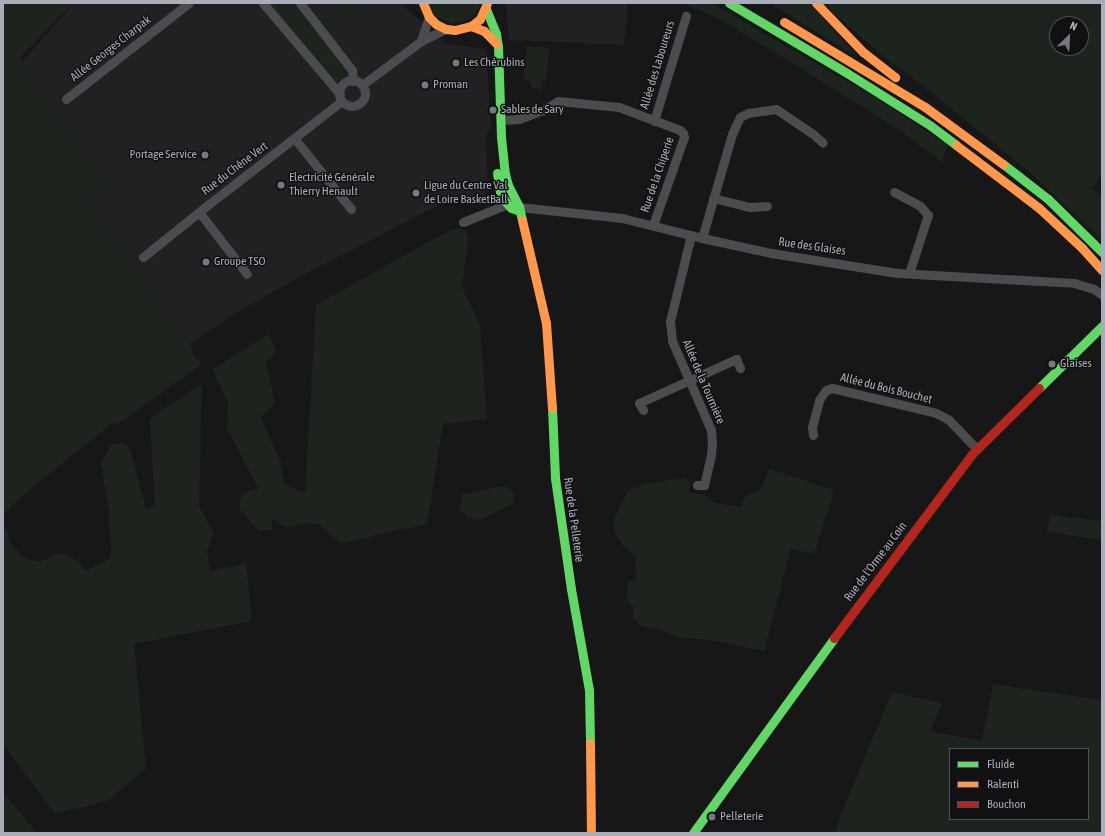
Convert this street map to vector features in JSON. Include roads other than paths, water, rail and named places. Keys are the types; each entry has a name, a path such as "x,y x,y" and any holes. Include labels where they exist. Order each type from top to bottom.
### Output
{"main road":[{"path":"423,3 428,17 436,24 446,29 463,29 471,26 480,19 487,6"},
{"path":"729,3 848,73 931,126 1039,208 1082,248 1102,270"},
{"path":"816,3 843,33 864,52 904,83 925,107"},
{"name":"Rue de la Pelleterie","path":"487,6 496,34 498,46 501,137 508,185 520,209 546,323 549,350 554,478 572,597 589,690 591,833"},
{"path":"778,19 925,107 994,157 1048,199 1102,252"},
{"path":"471,26 489,34 498,46"},
{"name":"Rue de la Pelleterie","path":"501,137 498,155 498,181 500,191 508,204"},
{"path":"508,204 512,208 520,209"},
{"name":"Rue de l'Orme au Coin","path":"693,833 875,582 976,448 1102,326"}],"street":[{"name":"Allée Georges Charpak","path":"66,99 189,3"},
{"path":"263,3 341,97 345,104 352,106 361,104 364,101 365,94 362,85 353,81 344,83 341,97"},
{"path":"300,3 352,70 353,81"},
{"name":"Allée des Laboureurs","path":"654,121 686,16"},
{"path":"421,41 428,17"},
{"path":"362,85 421,41 446,29"},
{"name":"Rue du Chêne Vert","path":"143,257 294,138 341,97"},
{"name":"Rue de la Chiperie","path":"501,120 518,119 543,110 558,101 619,107 680,130 684,137 653,225"},
{"path":"702,238 735,125 740,117 748,112 776,109 823,143"},
{"path":"294,138 351,210"},
{"path":"894,192 920,206 928,215 909,273"},
{"path":"713,198 750,207 767,206"},
{"path":"463,222 508,204"},
{"name":"Rue des Glaises","path":"520,209 622,218 771,254 909,273 1074,283 1094,289 1102,295"},
{"path":"199,212 247,274"},
{"name":"Allée de la Tournière","path":"691,235 670,321 672,340 710,430 712,443 704,484 697,485"},
{"path":"643,410 639,403 736,358 740,368"},
{"name":"Allée du Bois Bouchet","path":"813,435 812,427 819,400 826,390 832,388 936,413 949,420 976,448"}],"place":[{"name":"Les Chérubins","path":"456,63"},
{"name":"Proman","path":"425,85"},
{"name":"Sables de Sary","path":"493,110"},
{"name":"Portage Service","path":"205,155"},
{"name":"Electricité Générale Thierry Henault","path":"281,185"},
{"name":"Ligue du Centre Val de Loire BasketBall","path":"416,193"},
{"name":"Groupe TSO","path":"206,262"},
{"name":"Glaises","path":"1052,364"},
{"name":"Pelleterie","path":"712,817"}]}
